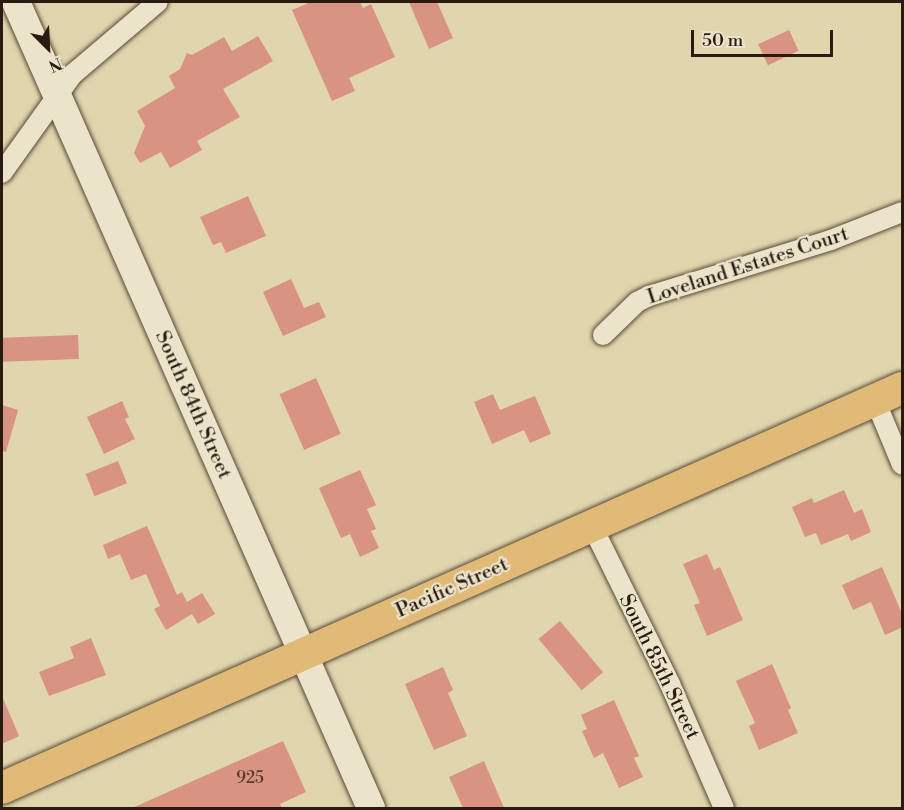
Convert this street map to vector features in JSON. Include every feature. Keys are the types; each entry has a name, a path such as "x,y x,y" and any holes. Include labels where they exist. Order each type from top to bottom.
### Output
{"main road":[{"name":"South 84th Street","path":"16,2 371,808"},
{"name":"Pacific Street","path":"2,788 889,394"}],"street":[{"path":"2,173 73,74 117,34 158,2"},
{"name":"Loveland Estates Court","path":"603,335 637,302 649,296 831,240 903,212"},
{"path":"889,394 903,465"},
{"name":"South 85th Street","path":"592,526 670,684 724,808"}],"building":[{"path":"311,2 360,2 363,8 371,4 395,57 349,78 355,91 332,101 292,10"},
{"path":"409,2 437,2 453,38 429,49"},
{"path":"789,30 799,51 768,65 758,44"},
{"path":"258,36 273,61 223,89 240,117 197,141 202,150 170,168 161,152 140,163 134,153 145,126 137,111 175,88 169,76 180,69 187,53 192,55 224,37 232,51"},
{"path":"248,196 266,236 226,253 221,242 213,245 200,217"},
{"path":"291,279 304,308 319,302 326,317 283,336 263,292"},
{"path":"78,335 79,359 3,362 2,338"},
{"path":"316,378 341,434 304,450 279,394"},
{"path":"493,394 500,410 535,396 551,434 530,443 524,430 492,444 474,402"},
{"path":"122,401 129,417 125,419 135,439 104,454 87,417"},
{"path":"2,405 18,410 6,452 2,451"},
{"path":"118,461 127,483 95,496 86,474"},
{"path":"360,470 376,505 367,509 376,529 371,531 379,548 360,557 350,534 341,538 319,488"},
{"path":"844,490 854,513 862,509 871,532 851,541 848,534 821,545 816,533 805,537 792,507 812,498 814,503"},
{"path":"147,526 177,595 182,592 187,602 202,593 215,614 198,624 192,614 166,630 154,609 160,606 146,574 131,580 120,554 108,559 103,545"},
{"path":"707,554 714,570 720,567 743,620 707,636 694,605 700,603 683,564"},
{"path":"882,567 903,616 903,627 885,635 871,602 853,610 842,585"},
{"path":"560,621 603,672 582,690 539,639"},
{"path":"91,638 106,675 49,696 39,672 74,658 70,647"},
{"path":"772,664 791,708 788,710 798,733 759,750 749,726 755,723 736,681"},
{"path":"443,667 453,690 448,693 467,736 434,750 405,684"},
{"path":"2,696 19,736 2,744"},
{"path":"614,700 639,756 634,758 643,777 619,788 603,753 594,758 582,731 587,729 581,715"},
{"path":"283,741 306,792 280,804 282,808 132,808"},
{"path":"484,761 504,808 463,808 449,777"}]}
